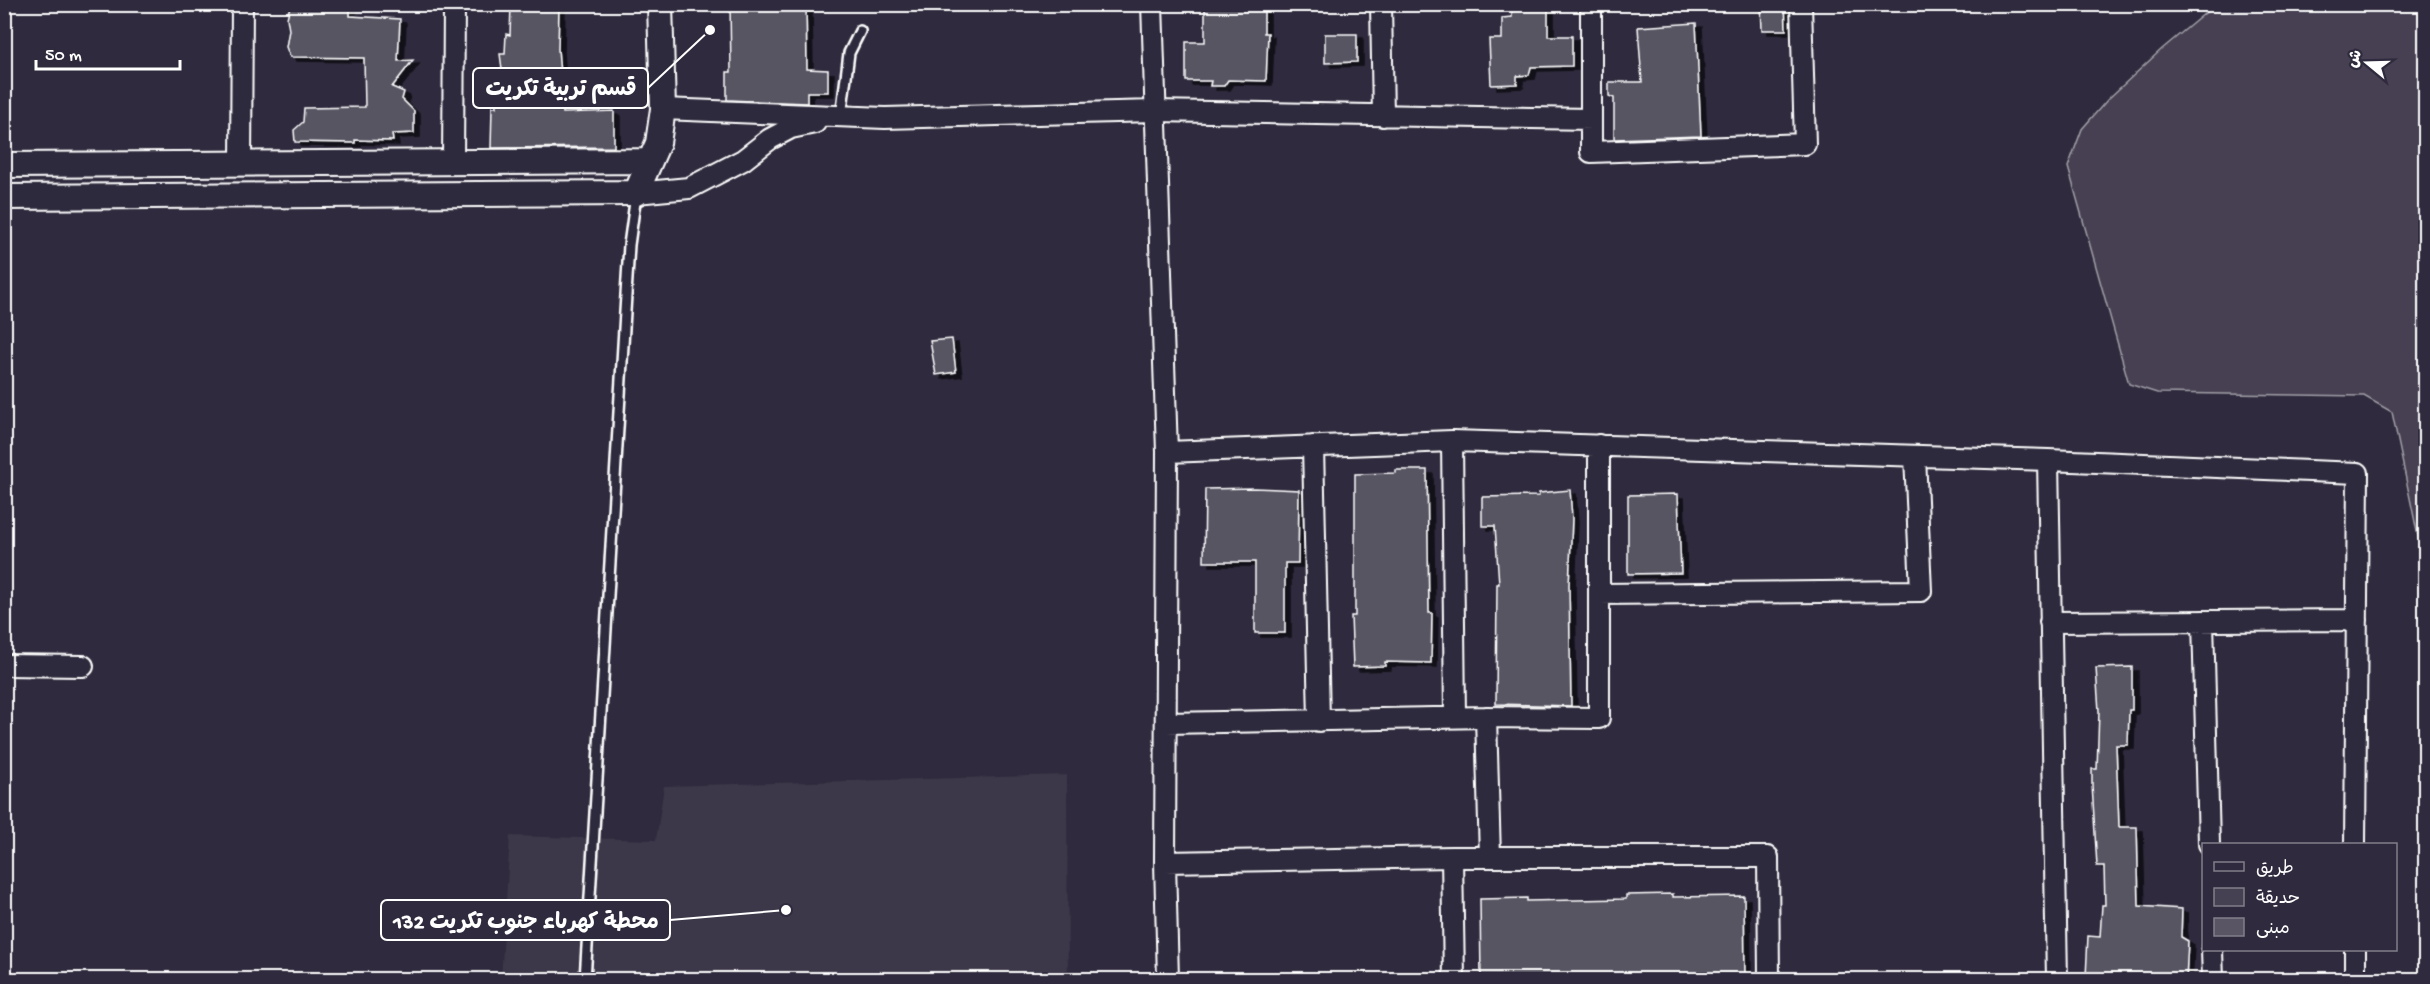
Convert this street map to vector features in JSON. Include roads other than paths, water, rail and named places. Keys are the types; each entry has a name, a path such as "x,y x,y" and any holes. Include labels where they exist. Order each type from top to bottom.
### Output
{"street":[{"path":"242,4 242,164"},
{"path":"453,164 454,4"},
{"path":"636,193 658,143 663,108 660,4"},
{"path":"1152,4 1167,452 1165,862 1167,980"},
{"path":"1381,4 1383,116"},
{"path":"1591,4 1591,152 1805,144 1801,4"},
{"path":"663,108 841,117 1155,111 1591,119"},
{"path":"4,197 636,193 689,188 718,174 770,139 791,128 841,117"},
{"path":"4,165 650,161"},
{"path":"1167,452 1452,441 2048,460 2358,473 2355,843"},
{"path":"1452,441 1455,717"},
{"path":"1167,723 1455,717 1599,718 1599,445"},
{"path":"1313,446 1318,721"},
{"path":"1599,594 1921,591 1915,456"},
{"path":"2048,460 2056,980"},
{"path":"2050,622 2357,620"},
{"path":"2203,621 2209,843"},
{"path":"4,665 83,666"},
{"path":"1486,717 1490,857"},
{"path":"1165,862 1452,857 1768,857 1769,980"},
{"path":"1452,857 1454,980"},
{"path":"2212,951 2213,980"},
{"path":"2355,951 2355,980"}],"lane":[{"path":"841,117 849,53 860,32"},
{"path":"585,980 629,245 636,193"}],"place":[{"name":"قسم تربية تكريت","path":"710,30"},
{"name":"محطة كهرباء جنوب تكريت 132","path":"786,910"}]}
